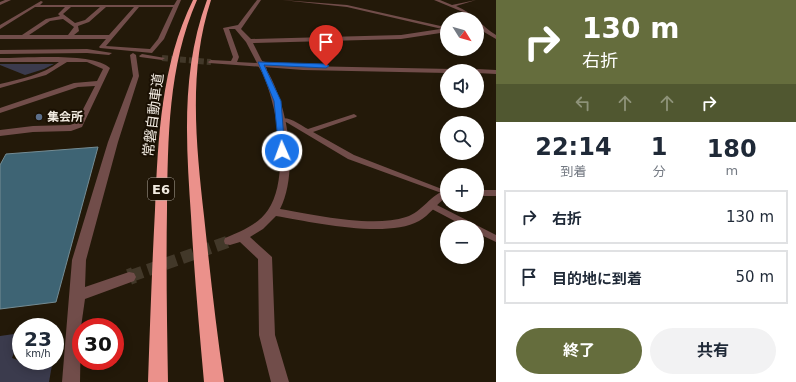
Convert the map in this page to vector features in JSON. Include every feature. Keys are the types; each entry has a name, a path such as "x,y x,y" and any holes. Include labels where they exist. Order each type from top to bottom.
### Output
{"highway":[{"name":"常磐自動車道","path":"158,382 158,285 162,155 169,94 175,60 187,18 195,0"},
{"name":"E6","path":"209,0 202,18 198,40 192,103 201,275 214,382"}],"street":[{"path":"0,4 9,0"},
{"path":"0,27 45,0"},
{"path":"69,37 76,31 77,27 60,14 78,0"},
{"path":"75,25 87,22 111,0"},
{"path":"138,6 102,47 152,51 161,39 166,25 179,0"},
{"path":"232,63 236,57 226,28 238,27 259,0"},
{"path":"284,0 347,6 440,27"},
{"path":"436,0 465,12"},
{"path":"452,6 474,0"},
{"path":"35,6 176,6"},
{"path":"23,37 48,20 63,17"},
{"path":"238,27 238,29 249,41 262,66 278,101 281,120 282,181 280,196 273,212 258,226 236,238 265,257 267,270 267,335 280,382"},
{"path":"484,27 493,35"},
{"path":"249,41 401,37 440,30"},
{"path":"0,38 110,37"},
{"path":"0,52 87,51 162,58"},
{"path":"71,382 74,324 78,296 79,260 113,142 136,76 133,55"},
{"path":"0,60 87,60 104,66 106,71 79,124 71,128 33,129 0,133"},
{"path":"0,86 28,79 52,70 65,60"},
{"path":"211,62 286,68 440,71"},
{"path":"262,66 384,73 390,72 389,70"},
{"path":"484,71 496,72"},
{"path":"0,111 77,85 100,83"},
{"path":"484,193 496,193"},
{"path":"273,212 369,225 390,225 419,217 440,197"},
{"path":"78,296 129,277"}],"lane":[{"path":"307,132 354,116"},
{"path":"281,120 287,120 364,163 440,191"},
{"path":"431,205 460,220"},
{"path":"484,233 496,239"}],"water":[{"path":"98,147 56,302 0,309 0,165 6,154"}],"building":[{"path":"0,64 54,64 25,75"},
{"path":"12,334 12,370 51,370 49,382 0,382 0,336"}],"tunnel":[{"path":"162,58 211,62"},
{"path":"131,276 230,241"},
{"path":"129,277 134,275"}],"place":[{"name":"集会所","path":"39,117"}],"route":[{"path":"282,151 281,120 278,101 260,63 326,66"}]}
